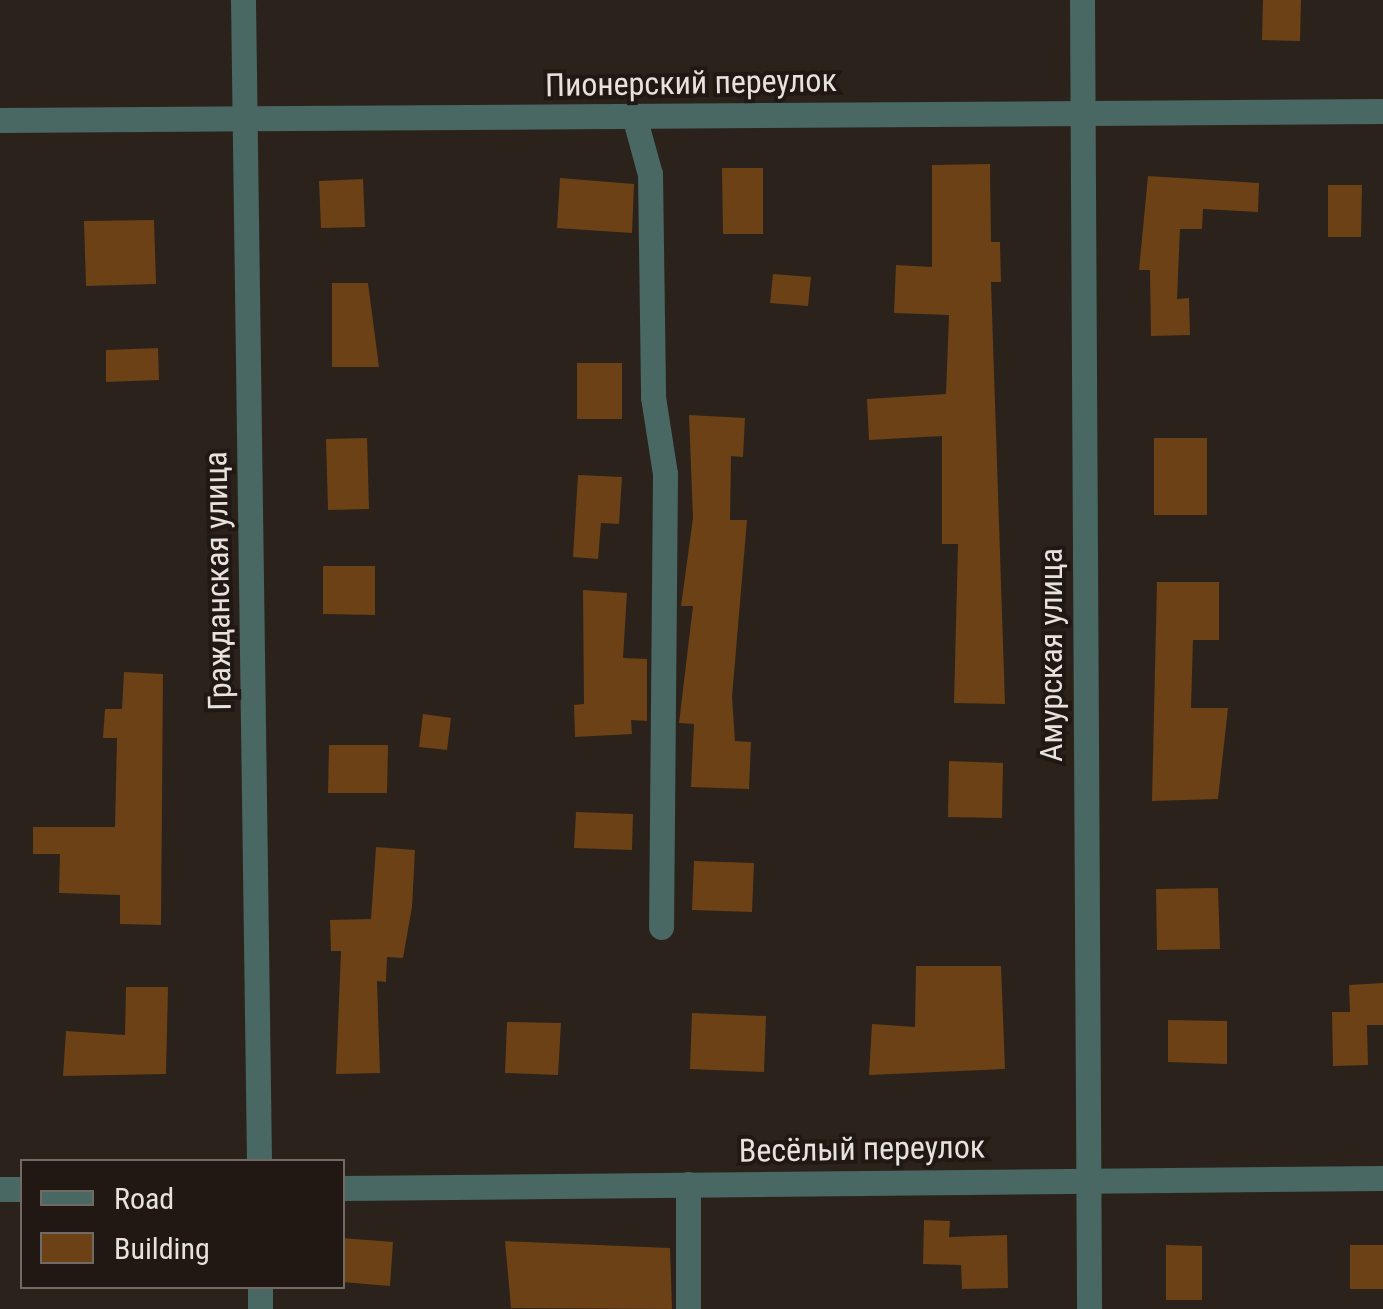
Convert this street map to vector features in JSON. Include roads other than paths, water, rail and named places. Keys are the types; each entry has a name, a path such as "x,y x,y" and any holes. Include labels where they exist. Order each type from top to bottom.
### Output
{"street":[{"name":"Гражданская улица","path":"242,0 259,1159"},
{"name":"Амурская улица","path":"1082,0 1088,1309"},
{"name":"Пионерский переулок","path":"0,120 244,124 1082,107 1383,111"},
{"path":"634,116 650,174 653,396 665,474 661,928"},
{"name":"Весёлый переулок","path":"345,1188 1383,1178"},
{"path":"688,1184 688,1309"}]}
